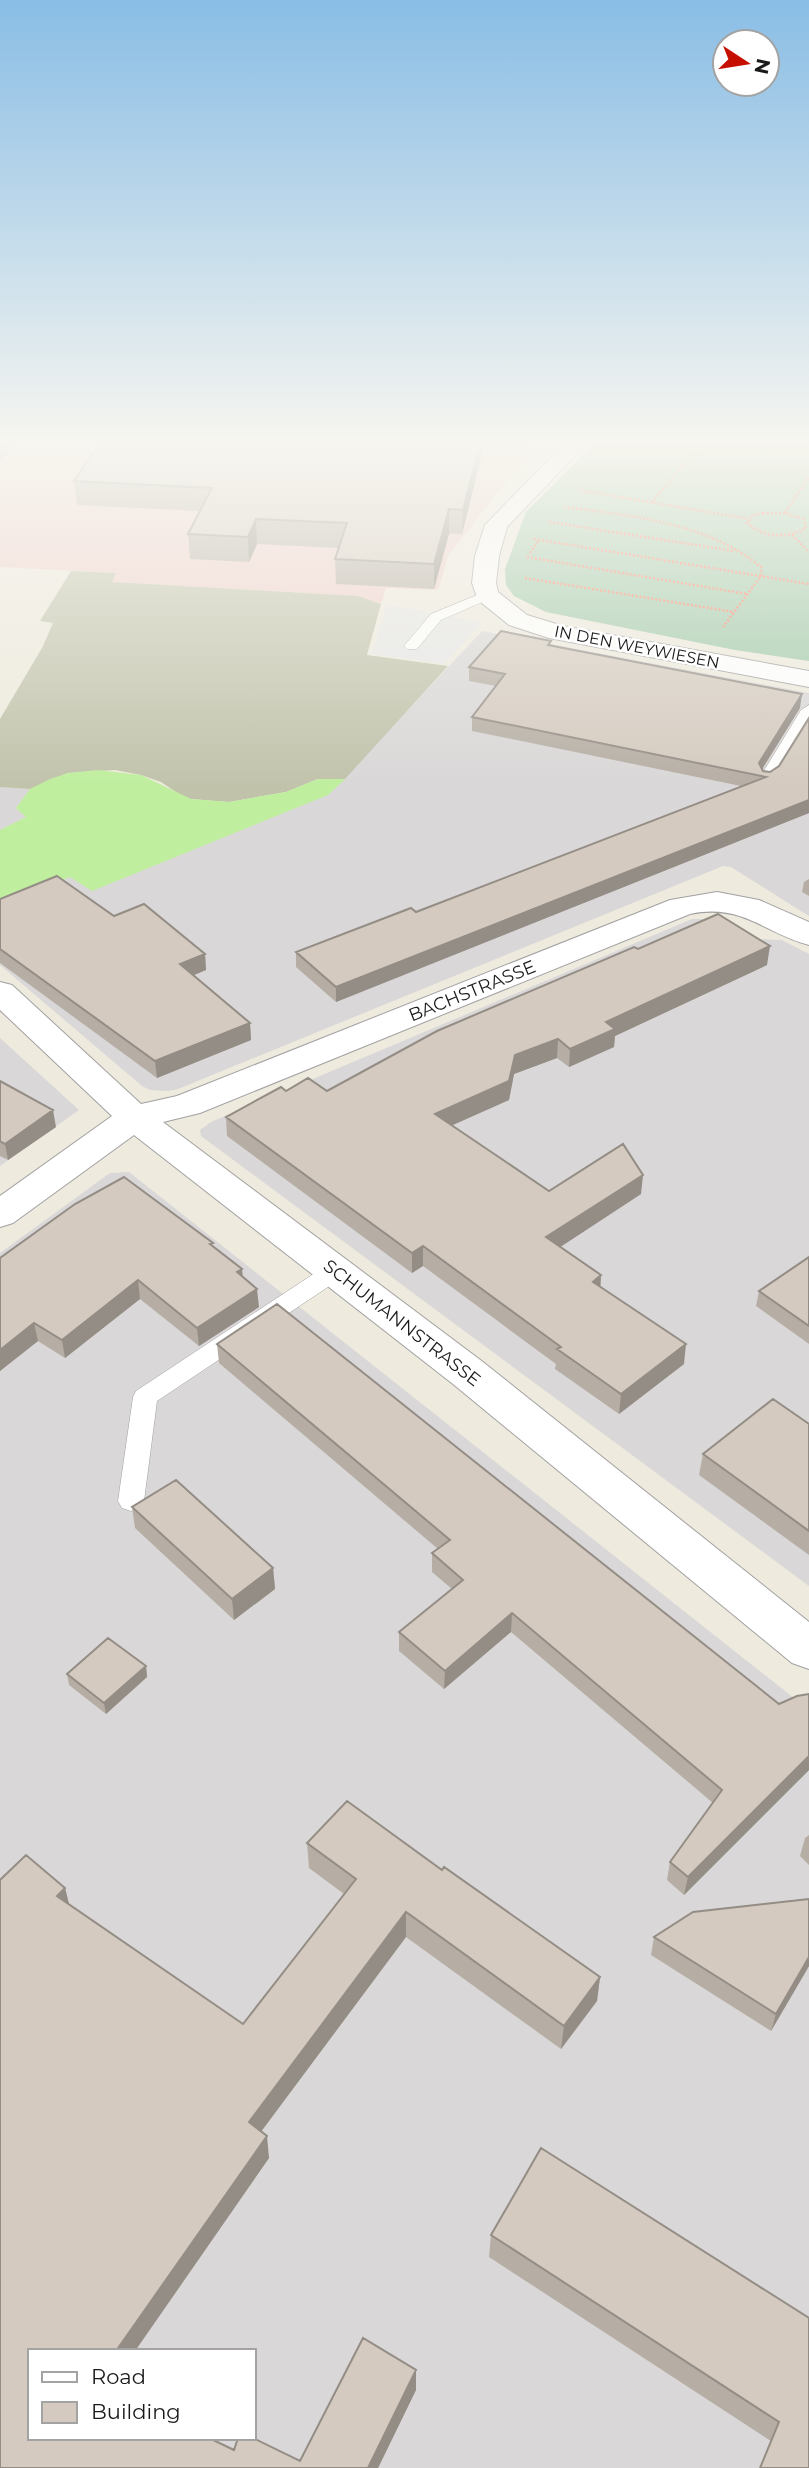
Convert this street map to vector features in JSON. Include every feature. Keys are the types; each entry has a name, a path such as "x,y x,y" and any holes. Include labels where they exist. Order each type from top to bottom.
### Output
{"street":[{"path":"486,589 487,559"},
{"name":"IN DEN WEYWIESEN","path":"486,589 518,620 558,633 809,679"},
{"name":"BACHSTRASSE","path":"134,1117 187,1105 699,902 742,904 809,935"},
{"name":"SCHUMANNSTRASSE","path":"0,992 134,1117 468,1373 809,1649"},
{"path":"0,1214 134,1117"}],"lane":[{"path":"412,646 436,617 486,589"},
{"path":"767,779 809,710"},
{"path":"131,1501 145,1397 335,1271"}],"path":[{"path":"540,559 748,594"},
{"path":"659,559 809,584"},
{"path":"719,632 761,576 761,567 751,559"},
{"path":"524,578 734,612"}],"shaded area":[{"path":"0,559 447,559 438,590 386,588 381,604 358,596 111,582 115,573 0,567"},
{"path":"71,571 116,573 112,582 358,596 381,604 367,655 448,666 345,779 318,779 286,792 229,802 191,799 161,782 115,770 68,773 30,789 0,787 0,719 42,648 53,623 40,621"},
{"path":"387,604 482,623 444,664 372,654"},
{"path":"482,631 809,693 809,916 731,867 723,866 168,1091 150,1090 142,1086 0,965 0,905 70,877 328,795"},
{"path":"0,787 30,789 16,808 26,817 0,830"},
{"path":"692,919 714,919 755,939 782,940 809,954 809,1586 201,1136 200,1130 211,1122"},
{"path":"0,1038 79,1110 0,1166"},
{"path":"129,1172 809,1710 809,2468 0,2468 0,1253 110,1173"}],"green space":[{"path":"509,559 809,559 809,661 735,650 546,612 514,596 506,585 505,569"},
{"path":"98,770 141,775 191,799 229,802 286,792 318,779 345,779 328,795 92,891 70,877 0,905 0,830 26,817 16,808 30,789 68,773"}],"building":[{"path":"338,559 435,559 434,564"},
{"path":"501,631 551,641 548,645 802,694 759,763 763,771 770,772 779,766 809,718 809,800 336,987 296,952 411,908 416,912 766,777 472,717 505,674 469,667"},
{"path":"57,876 114,916 144,904 205,954 180,964 250,1023 155,1061 0,949 0,899"},
{"path":"718,914 770,946 606,1022 615,1029 570,1049 558,1039 515,1055 509,1081 435,1114 549,1191 623,1144 643,1175 546,1237 601,1275 593,1282 686,1344 621,1394 557,1349 561,1347 423,1246 412,1253 226,1117 281,1087 286,1091 308,1078 327,1091 437,1031"},
{"path":"0,1081 53,1110 5,1144 0,1141"},
{"path":"124,1177 213,1243 210,1244 242,1269 237,1272 257,1289 197,1328 138,1280 62,1340 34,1323 0,1350 0,1258 75,1204"},
{"path":"809,1257 809,1326 759,1291"},
{"path":"277,1304 779,1704 809,1694 809,1756 688,1877 670,1862 722,1790 512,1613 445,1671 399,1632 463,1580 432,1553 450,1540 217,1344"},
{"path":"773,1399 809,1424 809,1531 703,1454"},
{"path":"176,1480 273,1568 232,1599 132,1507"},
{"path":"108,1638 146,1666 104,1703 67,1674"},
{"path":"347,1801 442,1870 444,1867 600,1977 564,2026 406,1912 249,2122 267,2136 117,2349 28,2349 28,2440 213,2440 234,2450 237,2440 256,2439 300,2461 363,2338 416,2370 368,2468 0,2468 0,1880 26,1855 65,1888 57,1896 243,2024 356,1879 307,1843"},
{"path":"809,1899 809,1957 776,2014 654,1937 693,1912"},
{"path":"541,2148 809,2318 809,2468 760,2468 779,2422 491,2235"}]}
